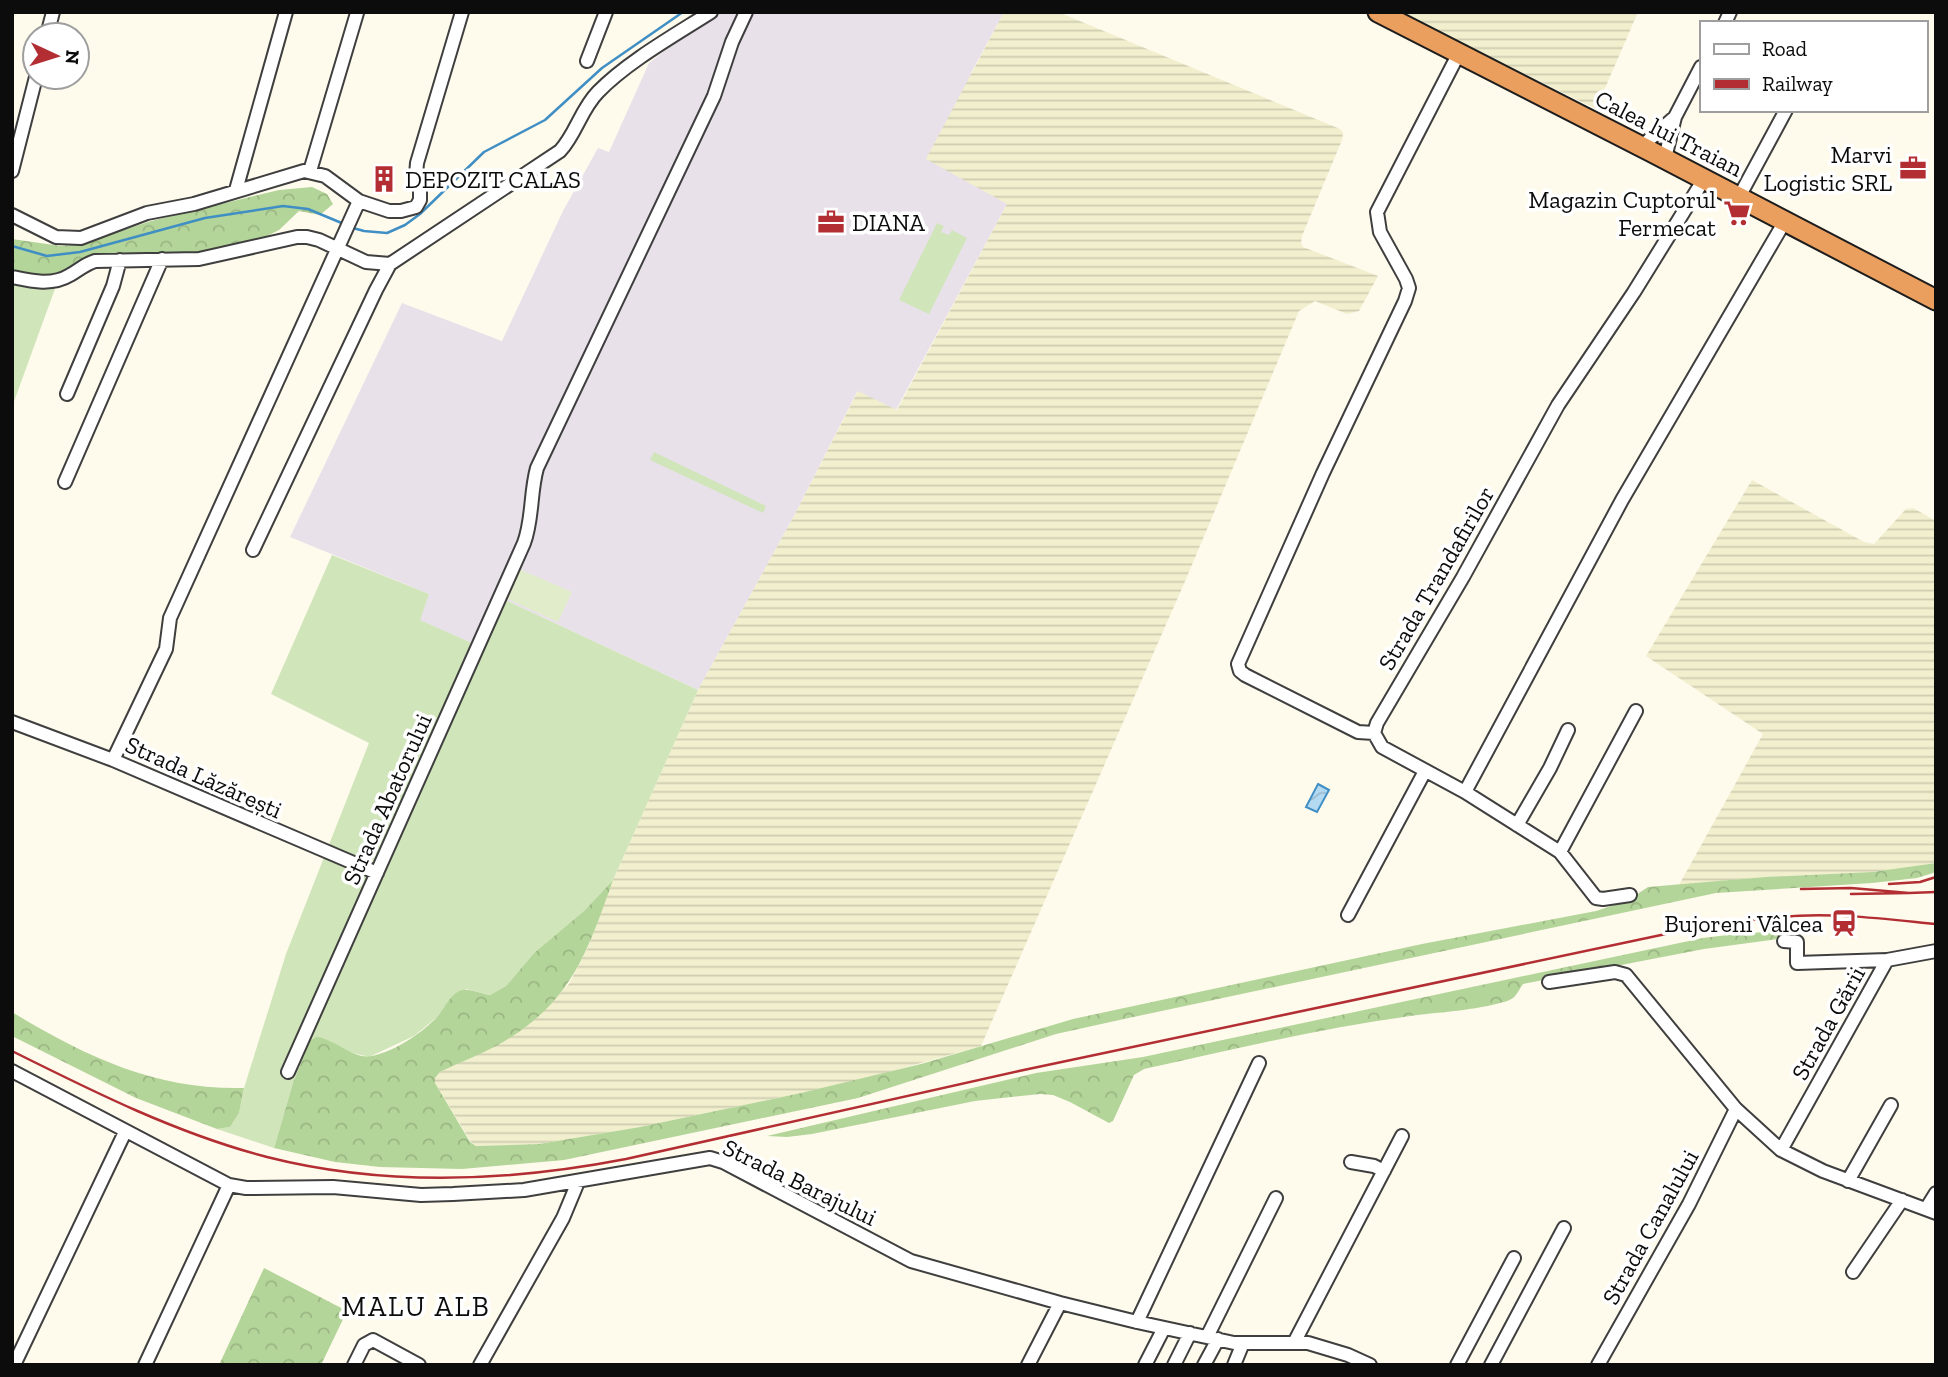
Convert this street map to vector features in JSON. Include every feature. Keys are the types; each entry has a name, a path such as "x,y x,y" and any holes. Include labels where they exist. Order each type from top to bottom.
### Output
{"highway":[{"name":"Calea lui Traian","path":"1378,12 1936,300"}],"street":[{"path":"236,190 286,12"},
{"path":"12,215 56,237 81,238 147,213 194,204 236,190 310,172 325,176 359,201 389,211 401,211 416,206 420,200 417,163 462,12"},
{"path":"587,61 606,12"},
{"path":"253,551 390,264 560,151 597,93 635,61 710,12"},
{"name":"Strada Abatorului","path":"288,1072 524,543 530,528 537,468 714,96 732,42 747,12"},
{"path":"310,172 357,13"},
{"path":"1459,53 1377,212 1380,232 1409,288 1405,301 1323,473 1238,664 1240,671 1256,681 1358,732 1374,733 1382,747 1465,792 1560,852 1596,898 1630,895"},
{"path":"1665,158 1675,117 1700,69"},
{"path":"12,171 32,91"},
{"path":"1739,197 1785,112"},
{"path":"1642,146 1675,117"},
{"name":"Strada Trandafirilor","path":"1374,733 1377,723 1463,577 1558,405 1634,292 1704,179"},
{"path":"113,760 166,649 170,618 359,201"},
{"path":"1465,792 1622,500 1784,221"},
{"path":"13,277 54,281 66,278 88,263 188,260 218,256 297,237 319,240 366,262 390,264"},
{"path":"65,482 162,259"},
{"path":"67,394 113,286 120,260"},
{"path":"1560,852 1636,711"},
{"name":"Strada Lăzărești","path":"12,722 113,760 377,873"},
{"path":"1517,825 1550,768 1568,730"},
{"path":"1348,915 1425,771"},
{"path":"1784,941 1797,942 1797,963 1887,960"},
{"name":"Strada Gării","path":"1781,1150 1887,960 1936,951"},
{"path":"1549,982 1615,972 1626,975 1736,1109 1781,1150 1803,1163 1931,1211 1936,1193"},
{"path":"1137,1322 1259,1063"},
{"name":"Strada Barajului","path":"12,1071 229,1185 246,1188 333,1187 421,1195 453,1194 524,1190 710,1158 723,1162 911,1261 1137,1322 1243,1343 1295,1341 1327,1348 1370,1365"},
{"path":"1849,1181 1891,1105"},
{"name":"Strada Canalului","path":"1598,1365 1689,1204 1736,1109"},
{"path":"14,1365 125,1132"},
{"path":"1295,1341 1402,1136"},
{"path":"1351,1162 1374,1166 1384,1171"},
{"path":"480,1365 563,1218 578,1182"},
{"path":"145,1365 229,1185"},
{"path":"1204,1365 1212,1338 1276,1198"},
{"path":"1853,1272 1902,1200"},
{"path":"1491,1365 1564,1228"},
{"path":"1457,1365 1514,1258"},
{"path":"1028,1365 1060,1303"},
{"path":"1146,1365 1164,1328"},
{"path":"1174,1365 1190,1333"},
{"path":"354,1365 364,1345 373,1340 419,1365"},
{"path":"1234,1365 1243,1343"}],"shaded area":[{"path":"723,12 1004,12 971,73 1007,204 896,410 857,392 794,516 698,690 503,599 481,647 419,620 429,594 290,537 402,303 502,341 563,211 598,148 609,152 649,63 701,22"},
{"path":"1004,12 1058,12 1340,129 1343,133 1342,140 1301,243 1303,247 1378,276 1359,311 1347,314 1315,301 1299,311 1186,579 981,1046 857,1081 640,1127 539,1144 476,1146 435,1083 435,1078 440,1072 514,1035 531,1023 569,984 588,947 613,880 698,690 794,516 858,391 897,410 1007,204 926,159"},
{"path":"1399,12 1638,12 1596,109"},
{"path":"1752,480 1864,542 1874,544 1906,509 1913,508 1936,521 1936,863 1872,872 1765,877 1679,885 1763,734 1646,656"}],"green space":[{"path":"312,187 327,194 333,204 320,215 299,211 279,230 255,242 193,255 127,253 99,257 49,278 12,272 12,239 61,246 81,244 151,221 279,190"},
{"path":"937,223 944,226 941,232 949,235 952,230 967,238 929,314 899,300"},
{"path":"12,272 60,275 12,407"},
{"path":"654,452 766,506 763,513 650,460"},
{"path":"332,555 429,594 420,620 481,647 503,599 698,690 613,880 585,910 534,953 506,986 490,995 466,989 449,1001 437,1017 414,1036 369,1057 310,1042 293,1083 274,1148 217,1129 230,1127 239,1113 244,1088 286,954 369,743 271,694"},
{"path":"519,569 572,592 558,622 506,598"},
{"path":"1936,863 1936,872 1917,878 1716,893 1124,1019 1056,1034 858,1098 564,1160 462,1169 380,1167 335,1162 274,1148 293,1083 310,1041 316,1037 323,1038 365,1056 381,1054 398,1046 431,1023 459,991 469,990 490,995 506,986 534,953 585,910 613,880 584,955 558,996 520,1031 494,1047 440,1072 435,1078 435,1083 470,1142 476,1146 539,1144 640,1127 801,1093 921,1064 1073,1019 1422,944 1596,911 1627,901 1648,887 1765,877 1872,872"},
{"path":"1800,931 1793,937 1704,949 1523,984 1513,998 1487,1006 1325,1030 1144,1069 1134,1075 1113,1121 1109,1123 1070,1102 1053,1095 1040,1094 975,1101 812,1134 767,1136 1036,1073 1143,1057 1703,938"},
{"path":"12,1012 67,1043 123,1068 181,1083 244,1088 239,1113 230,1127 217,1129 136,1098 12,1036"},
{"path":"264,1268 347,1311 321,1365 219,1365"}],"water":[{"path":"1318,784 1329,790 1317,812 1306,807"}],"waterway":[{"path":"353,228 387,233 405,225 420,214 484,152 545,120 602,68 683,12"},
{"path":"12,246 47,256 80,252 205,218 283,206 308,209 344,224"}],"railway":[{"path":"1889,884 1920,882 1936,877"},
{"path":"1801,889 1851,888 1909,893 1851,894"},
{"path":"1909,893 1936,892"},
{"path":"12,1051 169,1124 267,1157 311,1167 401,1177 491,1176 536,1173 626,1159 1019,1071 1680,931 1756,920 1820,915 1936,924"}],"place":[{"name":"Marvi Logistic SRL","path":"1913,168"},
{"name":"DEPOZIT CALAS","path":"384,179"},
{"name":"Magazin Cuptorul Fermecat","path":"1737,213"},
{"name":"DIANA","path":"831,222"},
{"name":"Bujoreni Vâlcea","path":"1844,923"}],"district":[{"name":"MALU ALB","path":"416,1306"}]}
